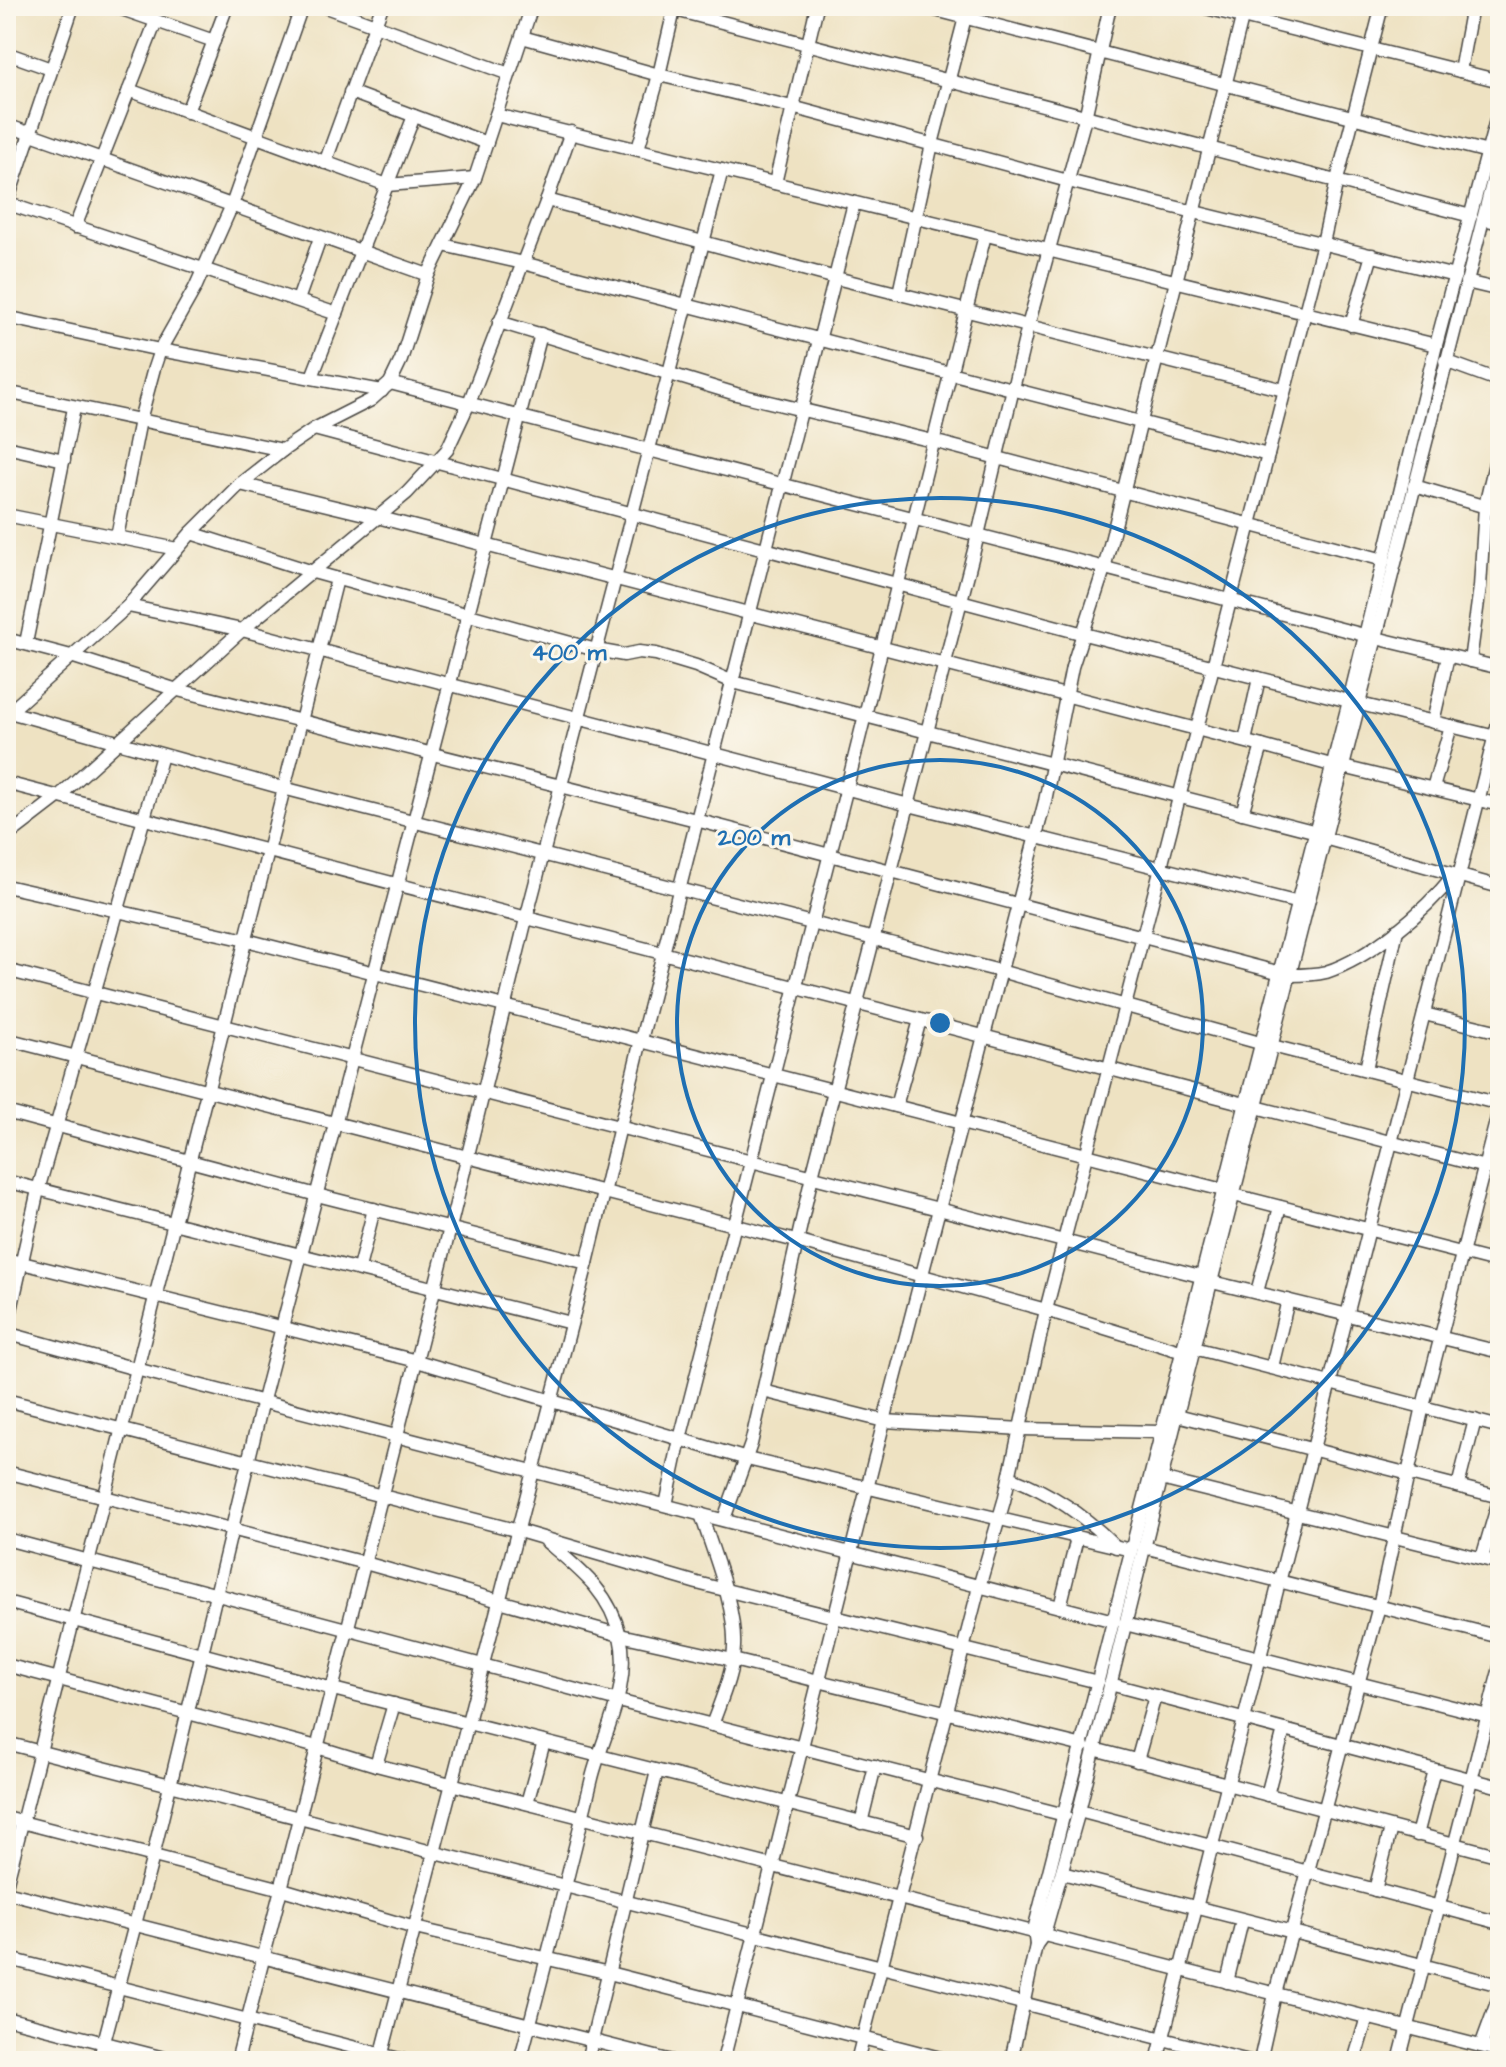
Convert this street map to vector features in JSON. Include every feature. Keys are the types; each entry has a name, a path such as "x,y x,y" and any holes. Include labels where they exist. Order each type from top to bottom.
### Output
{"street":[{"path":"73,6 6,204 337,314"},
{"path":"113,6 214,41"},
{"path":"187,112 227,6"},
{"path":"117,537 140,420 160,350 177,324 232,205 302,6"},
{"path":"323,6 509,74"},
{"path":"325,163 382,6"},
{"path":"660,6 1500,223"},
{"path":"775,183 817,6"},
{"path":"920,6 967,12 1100,53 1497,153"},
{"path":"724,1519 747,1459 812,1176 978,535 1028,326 1085,118 1110,6"},
{"path":"1198,6 1244,11 1371,49 1500,81"},
{"path":"857,2061 1010,1477 1046,1310 1163,868 1195,728 1382,6"},
{"path":"1460,71 1472,6"},
{"path":"1488,6 1500,9"},
{"path":"7,712 128,606 191,533 240,484 314,429 386,387 401,360 428,275 475,178 530,7"},
{"path":"638,149 674,8"},
{"path":"723,2061 884,1421 1036,837 1075,658 1104,569 1244,11"},
{"path":"899,293 932,144 967,12"},
{"path":"75,227 156,21"},
{"path":"522,37 1068,181 1372,255 1500,290"},
{"path":"6,53 51,69"},
{"path":"129,90 387,185 475,178"},
{"path":"350,92 487,143"},
{"path":"1370,636 1384,560 1436,345 1460,279 1497,153 1500,105"},
{"path":"496,115 1436,345"},
{"path":"312,377 414,116"},
{"path":"6,125 428,275"},
{"path":"6,837 58,797 174,689 407,493 447,450 469,403 571,132"},
{"path":"237,2061 417,1361 526,919 722,170"},
{"path":"547,200 836,278 1284,390"},
{"path":"381,2058 519,1531 854,203"},
{"path":"666,1505 680,1439 985,235"},
{"path":"298,300 320,238"},
{"path":"443,245 1268,455"},
{"path":"1351,325 1372,255"},
{"path":"1138,1549 1161,1479 1194,1348 1206,1279 1370,636 1414,486 1445,361 1460,279"},
{"path":"6,333 8,318 160,350 469,403 1228,601 1500,668"},
{"path":"499,322 736,394 933,441 1384,560"},
{"path":"99,2061 153,1856 263,1400 541,334"},
{"path":"1445,361 1500,381"},
{"path":"6,392 283,450"},
{"path":"26,643 74,408"},
{"path":"314,429 1084,634 1497,738"},
{"path":"1470,661 1480,587 1485,506 1500,442"},
{"path":"6,447 64,460"},
{"path":"240,484 882,646 1337,766 1500,805"},
{"path":"1414,486 1500,511"},
{"path":"6,515 177,549"},
{"path":"191,533 337,579 596,650 624,655 656,654 733,682 1242,813 1500,887"},
{"path":"6,1886 337,579"},
{"path":"128,606 242,630 909,805 1295,902"},
{"path":"6,639 174,689 696,820 1283,974 1327,971 1356,958 1397,930 1456,876"},
{"path":"1433,722 1448,656"},
{"path":"1245,741 1259,678"},
{"path":"7,712 283,788 812,922 1500,1105 1423,1406 1379,1606 1275,1994 1260,2061"},
{"path":"1157,2061 1408,1080 1456,876 1497,738 1500,715"},
{"path":"1433,788 1451,726"},
{"path":"1242,813 1262,746"},
{"path":"162,755 38,1190 6,1332 533,1472 1494,1717"},
{"path":"6,783 1500,1171"},
{"path":"1283,974 1295,902 1319,835"},
{"path":"6,886 246,940 1500,1263"},
{"path":"1366,1069 1397,930"},
{"path":"6,970 1500,1352"},
{"path":"1424,1014 1500,1032"},
{"path":"896,1106 920,1020"},
{"path":"6,1039 796,1241 1046,1310 1180,1351"},
{"path":"6,1112 587,1263"},
{"path":"6,1181 571,1323"},
{"path":"1257,1292 1280,1207"},
{"path":"359,1268 374,1209"},
{"path":"6,1259 417,1361 747,1459 1116,1547 1138,1549 1279,1581 1500,1637"},
{"path":"1011,2061 1065,1815 1088,1748 1138,1549 1160,1432 1180,1351 1206,1279"},
{"path":"1272,1367 1288,1300"},
{"path":"1194,1348 1500,1427"},
{"path":"763,1391 884,1421 1022,1429 1160,1432"},
{"path":"6,1400 519,1531 724,1589 1155,1696 1500,1787"},
{"path":"1177,1415 1500,1497 1482,1558"},
{"path":"1458,1486 1475,1420"},
{"path":"6,1472 365,1563 620,1635 1088,1748 1500,1856"},
{"path":"1010,1477 1058,1498 1091,1522 1116,1547"},
{"path":"1161,1479 1500,1563"},
{"path":"701,1514 724,1589 733,1632 733,1660 712,1725"},
{"path":"1060,1607 1077,1538"},
{"path":"6,1539 618,1701 1065,1815"},
{"path":"520,2061 598,1755 618,1701 623,1663 620,1635 612,1610 596,1586 544,1540"},
{"path":"6,1602 333,1689 917,1836"},
{"path":"6,1665 376,1765 1500,2051"},
{"path":"1399,2061 1471,1780 1494,1717 1500,1667"},
{"path":"1137,1761 1155,1696"},
{"path":"376,1765 394,1704"},
{"path":"1267,1795 1284,1730"},
{"path":"527,1803 544,1742"},
{"path":"6,1743 1023,2002 1162,2039 1200,2055 1249,2061"},
{"path":"1039,1932 1062,1873 1079,1811 1088,1748"},
{"path":"861,1823 875,1766"},
{"path":"1417,1835 1434,1770"},
{"path":"587,2061 657,1771"},
{"path":"1079,1811 1500,1923"},
{"path":"6,1818 282,1889 415,1928 609,1973 952,2061"},
{"path":"1375,1890 1391,1828"},
{"path":"1062,1873 1500,1985"},
{"path":"6,1892 672,2061"},
{"path":"1227,1982 1242,1921"},
{"path":"6,1958 246,2019 381,2058 407,2061"},
{"path":"1481,2046 1500,1994"},
{"path":"1354,2061 1367,2017"},
{"path":"6,2018 176,2061"}]}
